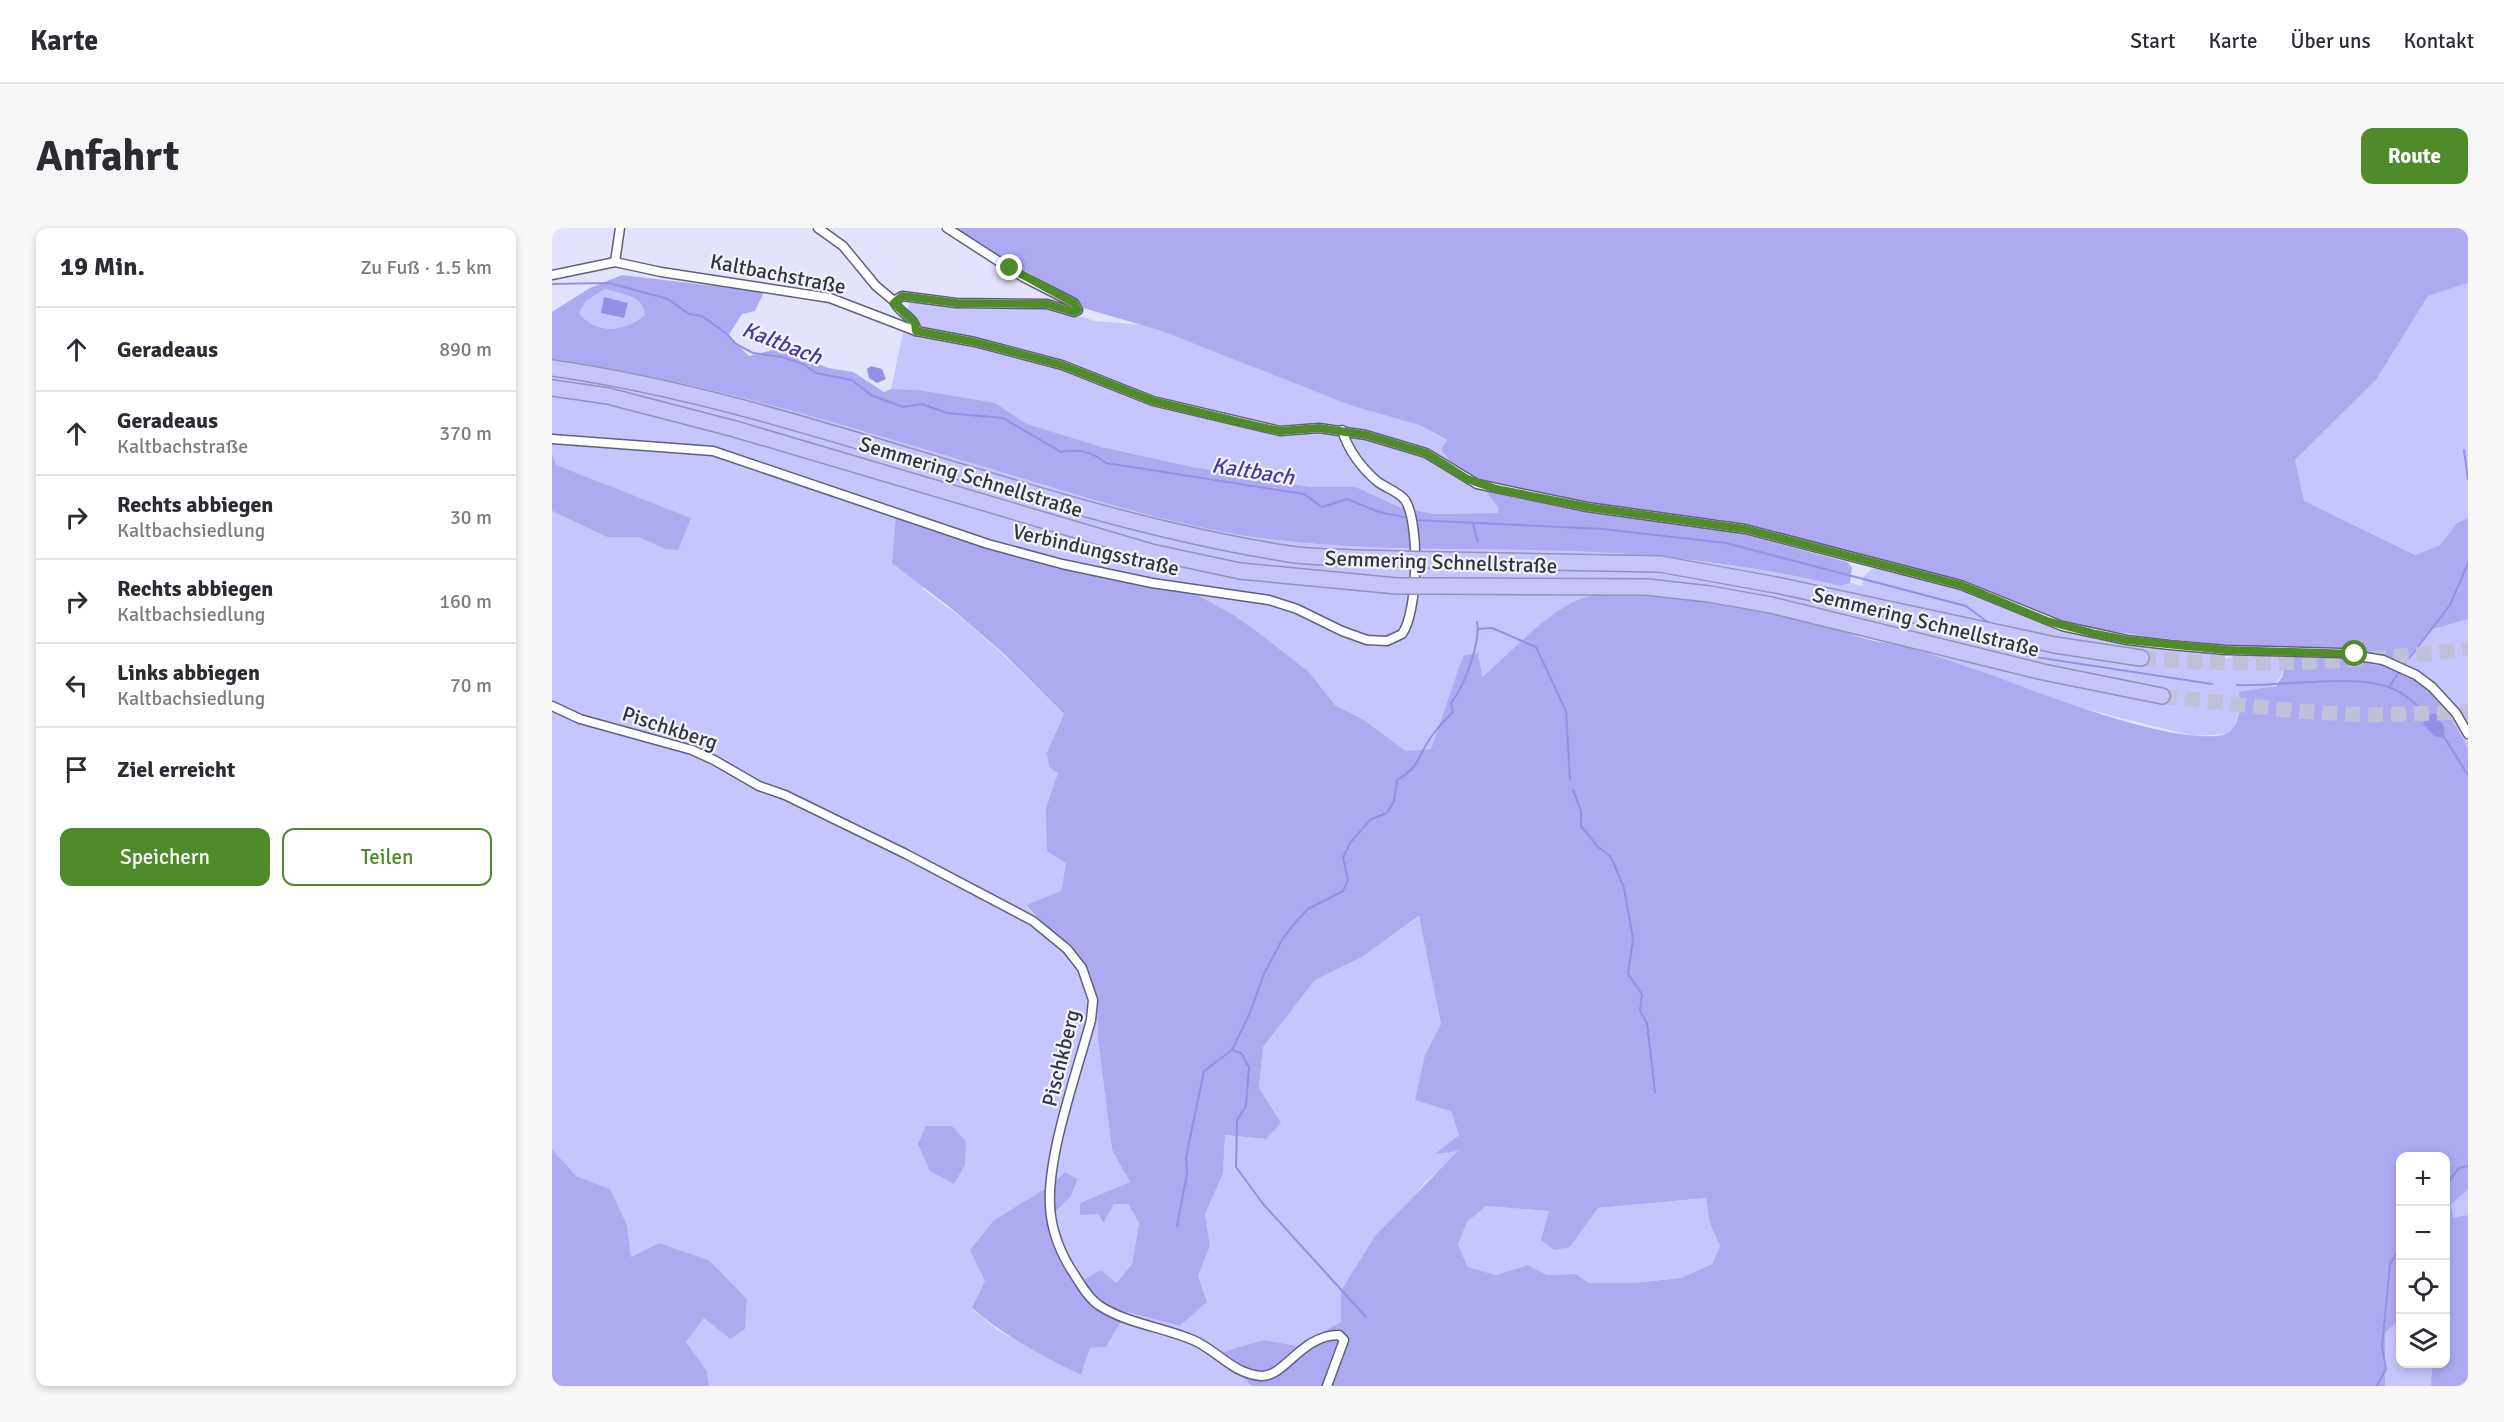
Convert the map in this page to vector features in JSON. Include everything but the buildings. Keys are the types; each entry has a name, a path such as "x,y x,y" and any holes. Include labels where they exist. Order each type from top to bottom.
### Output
{"highway":[{"name":"Semmering Schnellstraße","path":"552,369 596,375 740,406 1168,530 1291,554 1393,559 1660,564 1776,585 2019,638 2141,658"},
{"name":"Semmering Schnellstraße","path":"552,388 608,396 735,429 1151,552 1240,571 1397,586 1647,587 1709,594 1771,605 2043,672 2162,696"}],"street":[{"path":"615,262 620,228"},
{"path":"818,228 843,246 876,286 915,323 916,331"},
{"path":"894,301 902,296 956,303 1047,304 1074,312 1078,310 1074,303 1023,277 947,228"},
{"name":"Kaltbachstraße","path":"552,275 615,262 661,272 830,298 916,331 975,342 1062,365 1153,401 1280,431 1319,428 1342,430 1426,453 1467,479 1486,486 1587,507 1745,529 1961,585 2047,621 2096,634 2170,645 2226,650 2342,653 2383,660 2416,675 2433,687 2456,713 2468,734"},
{"name":"Verbindungsstraße","path":"552,439 713,451 988,544 1062,564 1152,583 1269,600 1297,609 1356,638 1377,642 1397,637 1406,629 1409,621 1413,608 1415,531 1411,512 1404,498 1377,481 1358,461 1347,446 1342,430"},
{"name":"Pischkberg","path":"552,706 580,719 692,750 714,760 759,786 785,795 906,854 1016,912 1052,935 1082,968 1094,1000 1091,1020 1051,1174 1049,1208 1062,1256 1082,1287 1098,1305 1132,1321 1195,1340 1248,1374 1269,1374 1281,1369 1301,1348 1325,1335 1339,1335 1344,1340 1327,1386"}],"shaded area":[{"path":"951,228 2468,228 2468,283 2428,296 2376,380 2295,460 2304,501 2415,555 2440,545 2457,523 2468,518 2468,619 2430,630 2402,665 2353,651 2308,647 2245,647 2150,637 2084,627 2043,615 1975,585 1721,520 1591,504 1480,482 1458,470 1441,450 1447,440 1419,425 1350,405 1159,330 1083,308 1048,284"},
{"path":"622,275 764,292 755,311 742,314 728,336 749,356 780,348 828,368 853,372 884,392 891,389 917,390 995,403 1027,424 1102,447 1193,467 1311,487 1356,487 1399,507 1434,514 1498,513 1498,507 1484,489 1724,529 1847,562 1852,567 1850,583 1840,586 1738,566 1669,558 1565,551 1351,546 1265,539 1192,526 715,391 552,359 552,312 590,288","holes":["605,289 636,299 644,308 645,315 628,325 611,329 602,328 586,320 579,313 586,301"]},
{"path":"2468,283 2468,518 2457,523 2440,545 2415,555 2303,501 2295,460 2376,380 2428,296"},
{"path":"605,289 636,299 644,308 645,315 628,325 611,329 594,325 586,320 579,313 586,301"},
{"path":"604,297 628,303 624,318 601,313"},
{"path":"910,300 1054,307 1094,321 1144,325 1159,330 1284,378 1419,425 1447,441 1498,507 1498,513 1434,514 1399,507 1356,487 1311,487 1193,467 1102,447 1027,424 995,403 891,389"},
{"path":"552,359 715,391 875,435 1101,502 1223,532 1265,539 1351,546 1565,551 1669,558 1738,566 1840,586 1850,583 1862,586 1864,576 1872,569 1884,568 1946,584 2068,631 2152,646 2205,651 2221,658 2229,658 2237,654 2287,656 2281,675 2272,686 2241,701 2234,727 2226,734 2194,736 2070,705 1970,667 1905,647 1700,600 1642,595 1589,597 1551,616 1482,677 1463,656 1431,749 1406,751 1364,720 1335,705 1309,672 1234,615 1132,577 921,588 977,632 1064,714 1047,752 1059,772 1046,808 1066,863 1061,891 1026,906 1084,967 1097,999 1098,1040 1112,1150 1131,1182 1080,1203 1080,1214 1098,1214 1102,1223 1114,1204 1128,1204 1139,1222 1132,1264 1116,1283 1086,1280 1064,1254 1055,1211 1071,1196 1078,1179 1065,1172 1048,1187 994,1220 986,1281 972,1309 997,1330 1081,1375 1090,1348 1106,1347 1127,1312 1180,1326 1207,1302 1198,1276 1210,1246 1205,1214 1223,1174 1225,1135 1266,1139 1259,1088 1263,1047 1315,980 1362,957 1420,916 1441,1025 1425,1055 1451,1111 1459,1135 1437,1154 1458,1150 1451,1161 1426,1181 1341,1291 1341,1322 1297,1346 1264,1340 1224,1353 1251,1386 709,1386 707,1371 686,1342 704,1318 730,1339 744,1329 747,1299 709,1260 659,1243 631,1257 627,1225 610,1189 576,1176 552,1149 552,511 607,537 638,537 665,549 691,518 555,465 552,453"},
{"path":"871,366 882,369 886,379 877,383 869,378 867,369"},
{"path":"552,453 556,465 691,518 678,550 665,549 638,537 607,537 552,511"},
{"path":"896,516 1073,570 1138,584 1191,592 1234,615 1264,637 1309,672 1335,705 1364,720 1406,751 1431,749 1463,656 1478,653 1482,677 1533,630 1561,609 1590,596 1611,593 1668,595 1700,599 1762,609 1810,620 1859,637 1906,647 1942,658 2112,717 2174,733 2201,736 2223,735 2233,729 2238,717 2239,692 2276,686 2282,677 2287,656 2363,659 2400,669 2431,690 2468,748 2468,1190 2451,1204 2453,1218 2468,1215 2468,1386 2431,1386 2432,1368 2450,1368 2450,1152 2396,1152 2396,1323 2385,1333 2385,1386 1251,1386 1223,1352 1264,1340 1297,1346 1341,1322 1341,1291 1375,1236 1458,1151 1435,1154 1459,1135 1451,1111 1415,1100 1425,1055 1441,1024 1419,916 1362,957 1315,980 1263,1047 1259,1088 1281,1123 1266,1139 1225,1135 1223,1174 1205,1214 1210,1246 1198,1276 1207,1302 1180,1326 1127,1312 1106,1347 1090,1348 1081,1375 1053,1361 1011,1337 972,1308 985,1281 970,1250 994,1220 1048,1187 1065,1172 1078,1179 1071,1196 1055,1212 1064,1254 1085,1279 1101,1270 1116,1283 1132,1264 1139,1223 1128,1204 1114,1204 1103,1223 1098,1214 1080,1215 1080,1203 1130,1182 1112,1150 1098,1040 1097,999 1084,967 1026,905 1061,891 1066,863 1047,851 1046,808 1058,773 1049,767 1047,752 1064,714 1004,654 952,609 892,563","holes":["1706,1198 1710,1224 1720,1246 1712,1264 1681,1278 1633,1283 1589,1283 1576,1274 1547,1275 1528,1265 1496,1275 1468,1267 1458,1245 1467,1222 1486,1206 1549,1211 1541,1240 1554,1250 1570,1247 1598,1208"]},
{"path":"2468,619 2468,748 2430,689 2402,665 2430,630"},
{"path":"2435,713 2444,727 2445,738 2434,736 2423,724 2427,716"},
{"path":"926,1126 952,1126 966,1141 965,1165 954,1184 930,1171 918,1144"},
{"path":"552,1149 576,1176 610,1189 627,1225 631,1257 659,1243 709,1260 747,1299 745,1329 730,1339 704,1318 686,1342 707,1371 709,1386 552,1386"},
{"path":"2468,1190 2468,1215 2453,1219 2451,1204"},
{"path":"1706,1198 1710,1224 1720,1246 1712,1264 1681,1278 1633,1283 1589,1283 1576,1274 1547,1275 1528,1265 1496,1275 1468,1267 1458,1245 1467,1222 1486,1206 1550,1211 1570,1247 1598,1208"},
{"path":"2396,1323 2396,1368 2432,1368 2431,1386 2385,1386 2385,1333"}],"waterway":[{"name":"Kaltbach","path":"552,284 609,283 668,299 689,314 702,316 727,334 736,344 753,353 782,357 803,364 816,373 852,380 871,395 903,407 922,404 947,413 1003,418 1061,452 1085,452 1106,463 1304,494 1322,507 1347,499 1379,512 1408,518"},
{"path":"2464,450 2468,479"},
{"name":"Kaltbach","path":"1414,520 1603,529 1726,543 1966,606 1990,624"},
{"path":"1473,524 1478,542"},
{"path":"2404,665 2450,605 2468,563"},
{"path":"1177,1226 1187,1174 1186,1157 1204,1071 1232,1050 1249,1015 1264,974 1282,940 1293,925 1308,909 1343,891 1348,880 1343,858 1350,843 1371,819 1387,813 1394,801 1397,780 1411,770 1434,733 1453,712 1451,703 1466,676 1474,652 1478,631 1477,622"},
{"path":"1478,629 1492,628 1536,647 1566,711 1570,779"},
{"name":"Kaltbach","path":"2006,641 2028,656 2212,684"},
{"path":"2389,687 2401,669"},
{"name":"Kaltbach","path":"2237,685 2358,681 2391,688 2401,693 2427,716"},
{"name":"Kaltbach","path":"2444,737 2468,775"},
{"path":"1573,790 1581,811 1581,826 1598,847 1611,857 1624,888 1633,939 1628,974 1642,994 1640,1011 1647,1023 1655,1092"},
{"path":"1232,1050 1241,1053 1249,1067 1246,1106 1237,1120 1236,1167 1264,1205 1366,1317"},
{"path":"2450,1180 2459,1168 2468,1166"},
{"path":"2377,1386 2386,1369 2382,1347 2390,1264 2396,1254"}],"tunnel":[{"path":"2141,658 2223,663 2304,662 2468,649"},
{"path":"2162,696 2295,711 2369,715 2468,712"}],"route":[{"path":"1010,268 1074,303 1078,307 1077,312 1047,304 956,303 902,296 894,303 915,323 916,331 975,342 1062,365 1153,401 1280,431 1319,428 1366,435 1426,453 1477,484 1545,496 1587,507 1745,529 1961,585 2020,611 2062,626 2127,640 2170,645 2226,650 2355,654"}]}
